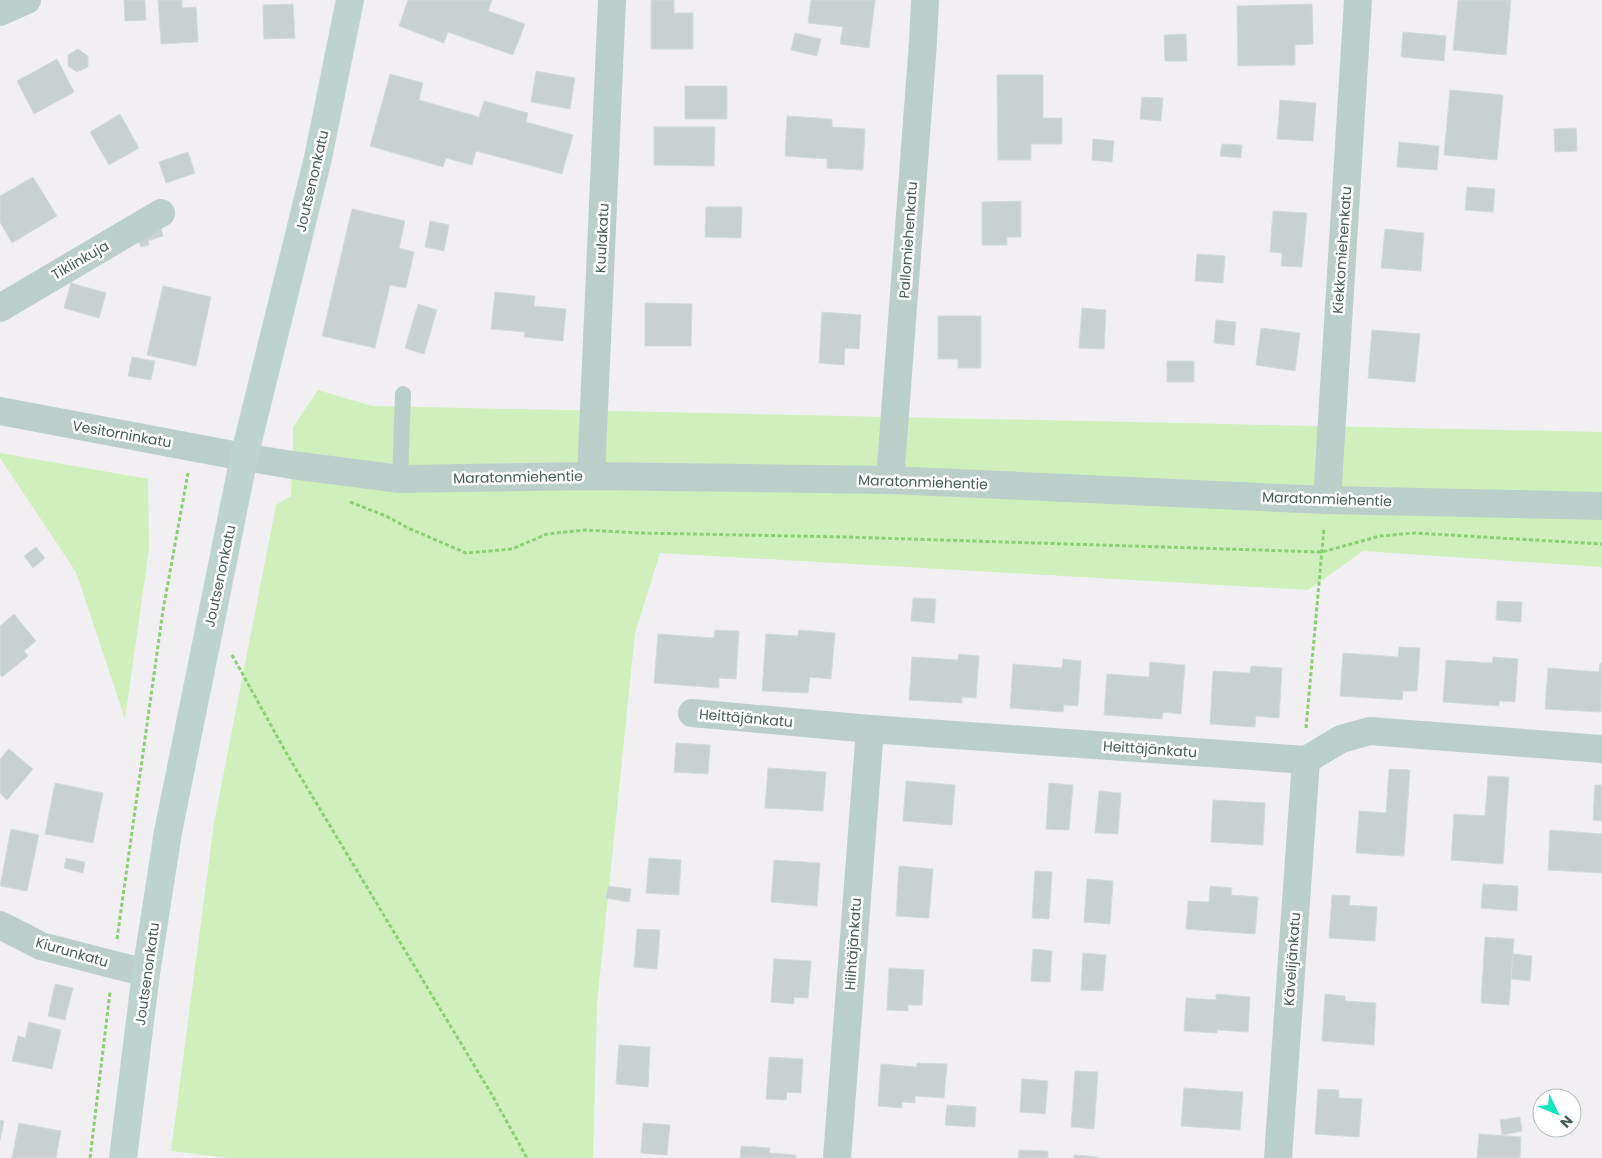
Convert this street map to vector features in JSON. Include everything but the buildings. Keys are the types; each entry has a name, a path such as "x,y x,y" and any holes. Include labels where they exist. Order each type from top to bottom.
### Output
{"main road":[{"name":"Joutsenonkatu","path":"123,1158 146,974 168,832 244,457 318,158 350,0"}],"street":[{"path":"0,12 27,0"},
{"name":"Kuulakatu","path":"591,476 612,0"},
{"name":"Pallomiehenkatu","path":"890,480 923,42 924,0"},
{"name":"Kiekkomiehenkatu","path":"1327,500 1358,0"},
{"name":"Tiklinkuja","path":"0,308 161,213"},
{"name":"Vesitorninkatu","path":"1,410 244,457"},
{"name":"Maratonmiehentie","path":"244,457 400,479 591,476 890,480 1327,500 1602,506"},
{"name":"Heittäjänkatu","path":"692,713 870,729 1306,760"},
{"name":"Hiihtäjänkatu","path":"837,1158 870,729"},
{"path":"1306,760 1341,739 1370,731 1602,749"},
{"name":"Kävelijänkatu","path":"1278,1158 1306,760"},
{"name":"Kiurunkatu","path":"0,925 41,946 146,974"}],"lane":[{"path":"400,479 403,394"}],"path":[{"path":"90,1158 114,964 163,610 192,447"},
{"path":"342,497 466,553 512,549 547,534 585,530 1322,552 1380,536 1415,533 1602,544"},
{"path":"1306,760 1306,715 1327,500"},
{"path":"212,617 288,756 492,1095 527,1158"}],"green space":[{"path":"318,390 372,406 1602,432 1602,567 1363,551 1308,590 660,553 635,633 597,1004 593,1158 229,1158 171,1151 214,823 276,505 291,496 293,427"},
{"path":"0,453 148,479 149,549 125,719 76,572 0,458"}]}
